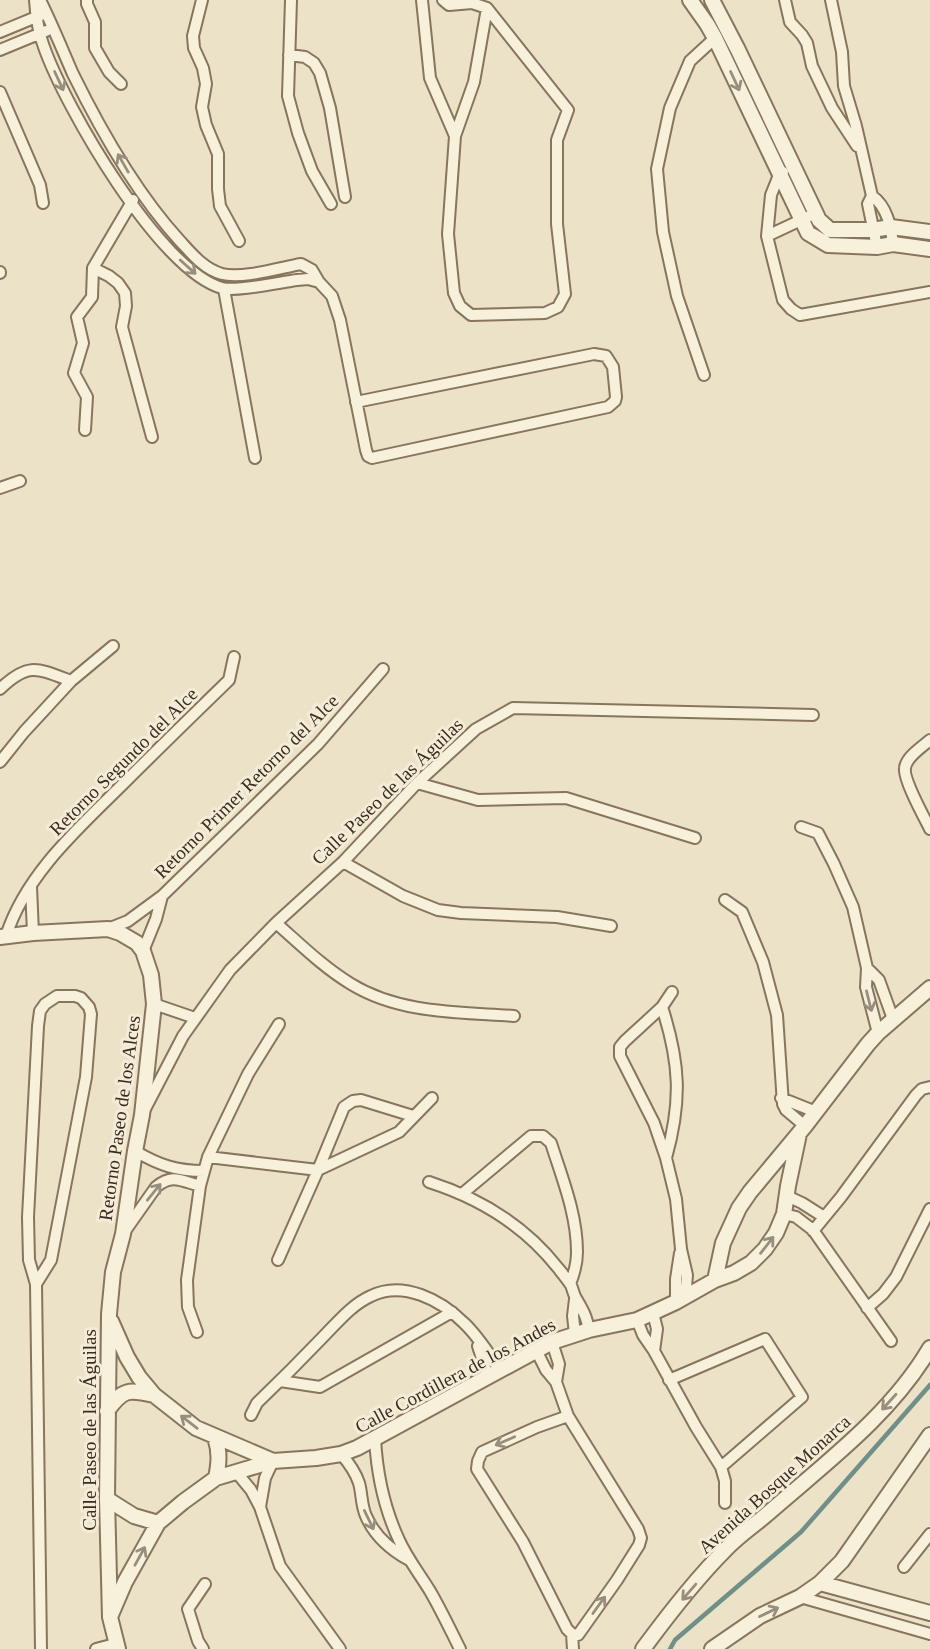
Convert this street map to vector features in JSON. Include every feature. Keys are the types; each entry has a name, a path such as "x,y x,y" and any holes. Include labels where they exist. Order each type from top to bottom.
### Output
{"street":[{"path":"38,0 42,15 40,33 44,48 85,133 131,203 189,269 208,282 225,289 308,279 318,282"},
{"path":"87,0 95,22 95,48 109,72 121,84"},
{"path":"202,0 193,36 194,48 203,68 206,84 202,107 218,154 220,206 239,241"},
{"path":"291,0 288,96 312,171 331,204"},
{"path":"422,0 430,78 455,135"},
{"path":"443,0 449,5 472,2 487,8 568,110 557,140 557,224 565,294 558,307 545,313 471,316 460,306 454,293 448,234 455,135 474,82 487,8"},
{"path":"690,0 715,38 808,233 828,245 877,247 893,244 930,249"},
{"path":"712,0 819,220 830,230 873,230 891,227 930,232"},
{"path":"785,0 790,22 807,43 812,66 832,108 861,151"},
{"path":"831,0 842,52 844,86 873,196 880,201 891,227 893,244"},
{"path":"42,15 53,28 74,75 139,190 170,230 199,261 211,270 237,276 302,264 312,270 318,282 332,296 340,320 356,402 368,456 372,458 608,407 616,397 611,363 606,356 594,354 356,402"},
{"path":"0,32 42,15"},
{"path":"0,50 53,28"},
{"path":"704,375 677,296 663,232 657,169 670,108 690,61 715,38"},
{"path":"723,57 738,50"},
{"path":"289,55 305,57 314,63 320,73 330,108 345,197"},
{"path":"0,92 40,185 44,204"},
{"path":"792,162 779,175 771,195 767,236 783,300 791,309 800,315 930,292"},
{"path":"85,430 87,397 74,373 83,343 77,317 92,297 93,268 139,190"},
{"path":"873,196 868,204 877,247"},
{"path":"767,236 816,213"},
{"path":"93,268 118,283 125,293 126,306 122,327 152,437"},
{"path":"237,276 239,288"},
{"path":"225,289 255,458"},
{"path":"0,488 20,481"},
{"path":"0,762 71,681 113,646"},
{"name":"Retorno Segundo del Alce","path":"3,936 31,887 72,834 229,680 234,657"},
{"name":"Retorno Primer Retorno del Alce","path":"108,929 128,921 162,896 318,744 383,669"},
{"path":"0,689 18,673 29,670 43,670 71,681"},
{"name":"Calle Paseo de las Águilas","path":"142,1115 183,1036 230,970 276,923 343,862 417,783 477,729 513,709 813,715"},
{"path":"930,740 909,759 905,768 906,778 930,829"},
{"path":"417,783 478,800 566,798 695,838"},
{"path":"801,827 818,834 853,908 867,968 866,987 878,1033"},
{"path":"343,862 403,896 438,910 557,917 611,926"},
{"path":"31,887 33,933"},
{"name":"Retorno Primer Retorno del Alce","path":"143,951 162,896"},
{"path":"725,900 742,912 763,962 777,1015 782,1104 802,1130"},
{"path":"276,923 318,960 350,984 368,993 392,1002 430,1010 514,1016"},
{"path":"3,936 108,929 129,937 143,951"},
{"name":"Retorno Paseo de los Alces","path":"109,1314 113,1272 123,1234 142,1115 153,1004 151,975 143,951"},
{"path":"867,968 879,980 893,1019"},
{"name":"Calle Cordillera de los Andes","path":"715,1280 730,1225 750,1192 878,1033 930,988"},
{"path":"672,992 662,1007 620,1047 620,1056 654,1123 667,1158 676,1199 681,1250 676,1279 681,1300"},
{"path":"36,1284 51,1260 86,1077 91,1014 87,1003 75,996 57,996 50,999 40,1011 38,1026 29,1260 36,1284 41,1649"},
{"path":"153,1004 195,1018"},
{"path":"662,1007 677,1067 678,1098 667,1158"},
{"path":"197,1332 188,1307 187,1280 202,1179 208,1157 248,1074 279,1024"},
{"path":"813,1231 916,1095 922,1089 930,1087"},
{"path":"208,1157 318,1170 399,1132 432,1098"},
{"path":"781,1098 816,1112"},
{"path":"278,1260 344,1107 353,1101 361,1100 413,1116"},
{"name":"Calle Cordillera de los Andes","path":"110,1618 125,1582 158,1523 216,1478 273,1461 341,1454 375,1439 552,1342 582,1332 637,1320 751,1263 776,1233 784,1214 802,1130"},
{"path":"462,1194 531,1136 543,1136 551,1143 573,1213 577,1252 570,1284"},
{"path":"135,1151 151,1160 202,1179"},
{"path":"762,1178 774,1177 784,1182 788,1191 824,1217"},
{"path":"123,1234 163,1181 171,1178 202,1179"},
{"path":"429,1182 462,1194 523,1231 548,1256 570,1284 576,1298 573,1316 582,1332"},
{"path":"867,1308 883,1294 896,1277 930,1209"},
{"path":"784,1214 796,1217 813,1230 891,1341"},
{"path":"251,1415 257,1403 352,1308 374,1294 396,1290 414,1292 452,1312 474,1333 494,1373"},
{"path":"280,1381 320,1387 452,1312"},
{"path":"653,1313 657,1329 654,1351"},
{"name":"Calle Paseo de las Águilas","path":"109,1314 127,1357 154,1395 196,1428 273,1461"},
{"name":"Calle Paseo de las Águilas","path":"109,1314 107,1500 110,1618 116,1646"},
{"path":"637,1320 643,1335 721,1467 725,1481 725,1503"},
{"path":"669,1380 765,1339 802,1396 721,1467"},
{"path":"552,1342 559,1364 556,1382"},
{"name":"Avenida Bosque Monarca","path":"643,1649 725,1550 888,1405 930,1348"},
{"path":"536,1350 546,1370 556,1382 568,1416 641,1538 639,1545 578,1635 567,1629 523,1542 477,1469 482,1452 568,1416"},
{"path":"107,1411 117,1398 127,1391 154,1395"},
{"path":"712,1649 760,1616 800,1597 820,1583 842,1561 930,1435"},
{"path":"215,1437 220,1452 216,1478"},
{"path":"375,1439 379,1479 391,1521 409,1560 434,1598 460,1649"},
{"path":"341,1454 352,1466 360,1485 366,1516 374,1531 388,1546 409,1560"},
{"path":"260,1507 265,1478 273,1461"},
{"path":"237,1473 260,1507 280,1566 340,1649"},
{"path":"360,1485 379,1479"},
{"path":"107,1500 134,1516 158,1523"},
{"path":"904,1567 930,1534"},
{"path":"820,1583 930,1613"},
{"path":"203,1649 198,1642 188,1609 205,1584"},
{"path":"800,1597 930,1634"},
{"path":"572,1634 573,1649"},
{"path":"96,1649 116,1646"}],"waterway":[{"path":"670,1649 675,1640 801,1532 930,1385"}]}
